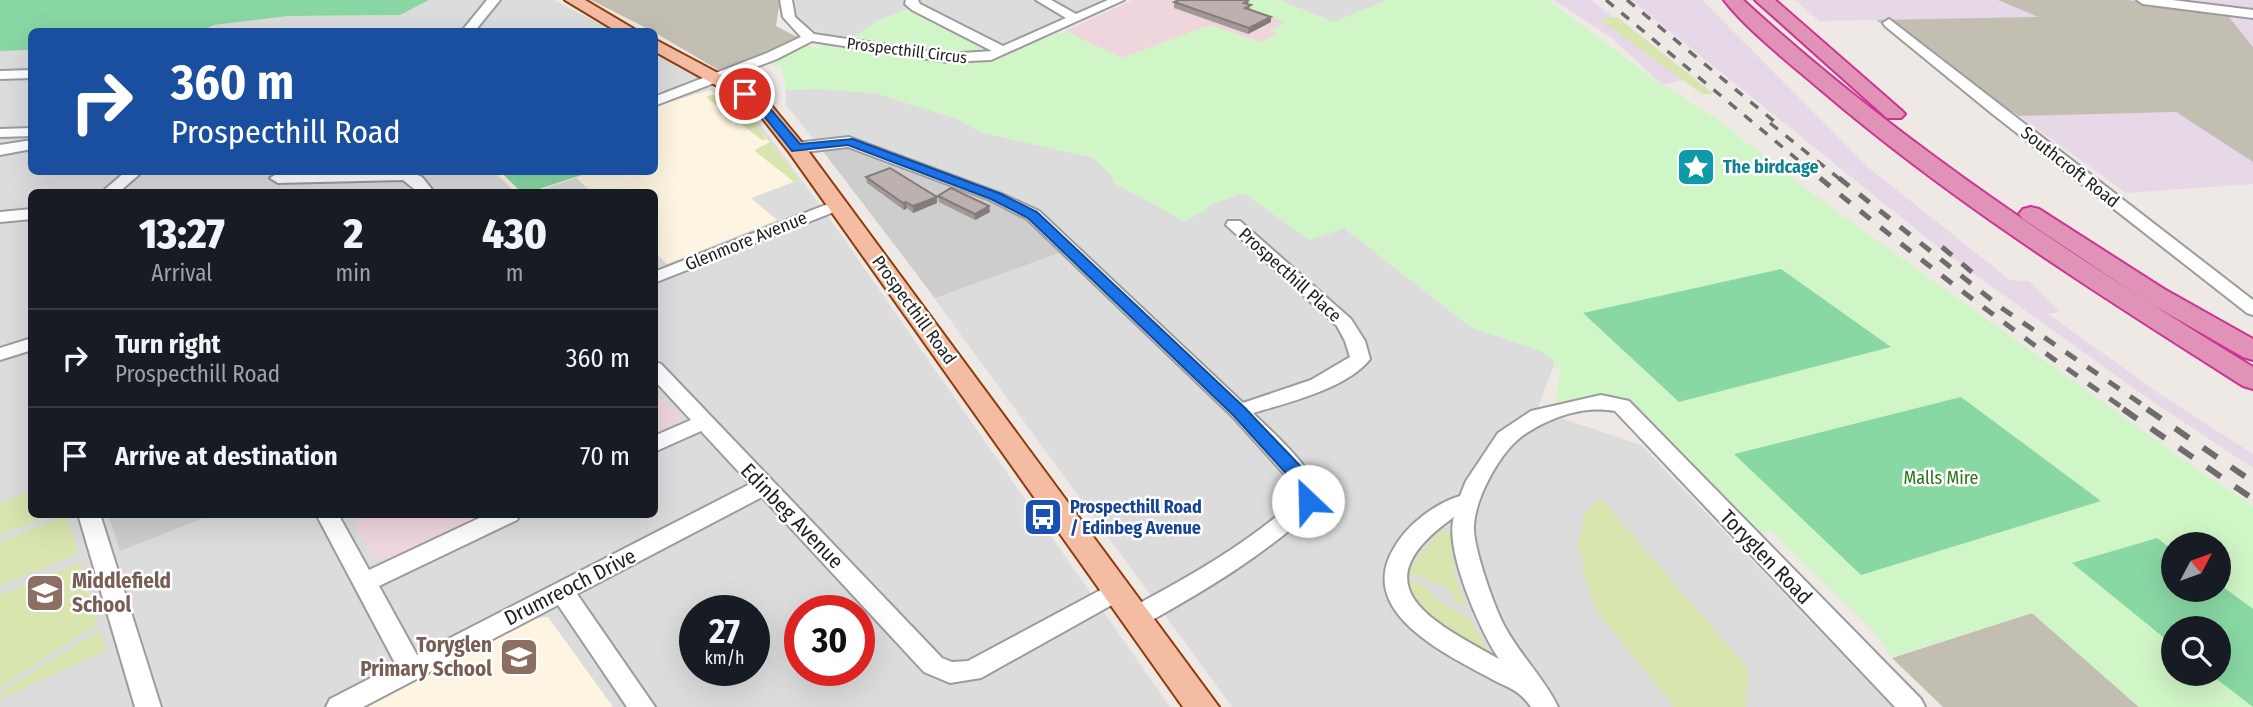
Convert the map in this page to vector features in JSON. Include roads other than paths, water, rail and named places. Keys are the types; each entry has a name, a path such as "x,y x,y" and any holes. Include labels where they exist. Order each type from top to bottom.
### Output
{"highway":[{"path":"1733,0 1817,77 1925,162 2105,288 2253,380"},
{"path":"1764,0 1872,97 1949,157 2041,222 2155,295 2253,351"}],"main road":[{"path":"573,0 624,28"},
{"name":"Prospecthill Road","path":"658,46 759,102 838,205 1202,707"}],"street":[{"path":"470,28 494,0"},
{"path":"786,0 785,8 794,27 810,37"},
{"path":"912,0 911,4 916,7 1003,51"},
{"path":"1042,0 1075,18"},
{"name":"Prospecthill Circus","path":"810,37 947,58 980,58 1003,51 1118,0"},
{"path":"2143,0 2253,14"},
{"name":"Southcroft Road","path":"1889,23 2253,309"},
{"path":"658,101 719,78 810,37"},
{"path":"0,75 28,74"},
{"path":"0,133 28,132"},
{"path":"796,148 849,142 996,197 1028,212 1077,255 1239,411 1300,476 1307,487 1308,501 1282,527 1223,569 1136,617"},
{"path":"0,149 16,149 28,145"},
{"path":"114,189 130,175"},
{"path":"268,189 281,175"},
{"path":"396,175 416,180 424,189"},
{"name":"Glenmore Avenue","path":"658,276 838,205"},
{"path":"0,217 28,214"},
{"name":"Prospecthill Place","path":"1234,225 1344,323 1355,341 1360,359 1325,382 1239,411"},
{"path":"0,354 28,345"},
{"name":"Edinbeg Avenue","path":"658,372 763,487 933,664 950,673 972,671 1118,591"},
{"name":"Toryglen Road","path":"1469,502 1474,486 1505,438 1538,415 1601,402 1622,406 1912,707"},
{"path":"658,443 703,422"},
{"name":"Drumreoch Drive","path":"339,707 763,487"},
{"path":"1530,685 1514,681 1449,642 1398,600 1393,580 1407,543 1455,504 1469,502 1462,526 1472,572 1493,630 1545,707"},
{"path":"90,518 148,707"},
{"path":"329,518 412,670"},
{"path":"364,583 501,518"},
{"path":"562,592 642,707"}],"railway":[{"path":"1606,0 1822,180"},
{"path":"1627,0 1781,127"},
{"path":"1770,123 1841,180"},
{"path":"1820,178 1970,297 2126,410"},
{"path":"1839,178 2003,309 2150,410"},
{"path":"1942,247 1973,273"},
{"path":"2123,409 2253,499"},
{"path":"2147,409 2253,482"}],"place":[{"name":"The birdcage","path":"1696,167"},
{"name":"Prospecthill Road / Edinbeg Avenue","path":"1043,517"},
{"name":"Middlefield School","path":"45,593"},
{"name":"Toryglen Primary School","path":"519,657"}],"park label":[{"name":"Malls Mire","path":"1941,478"}]}
